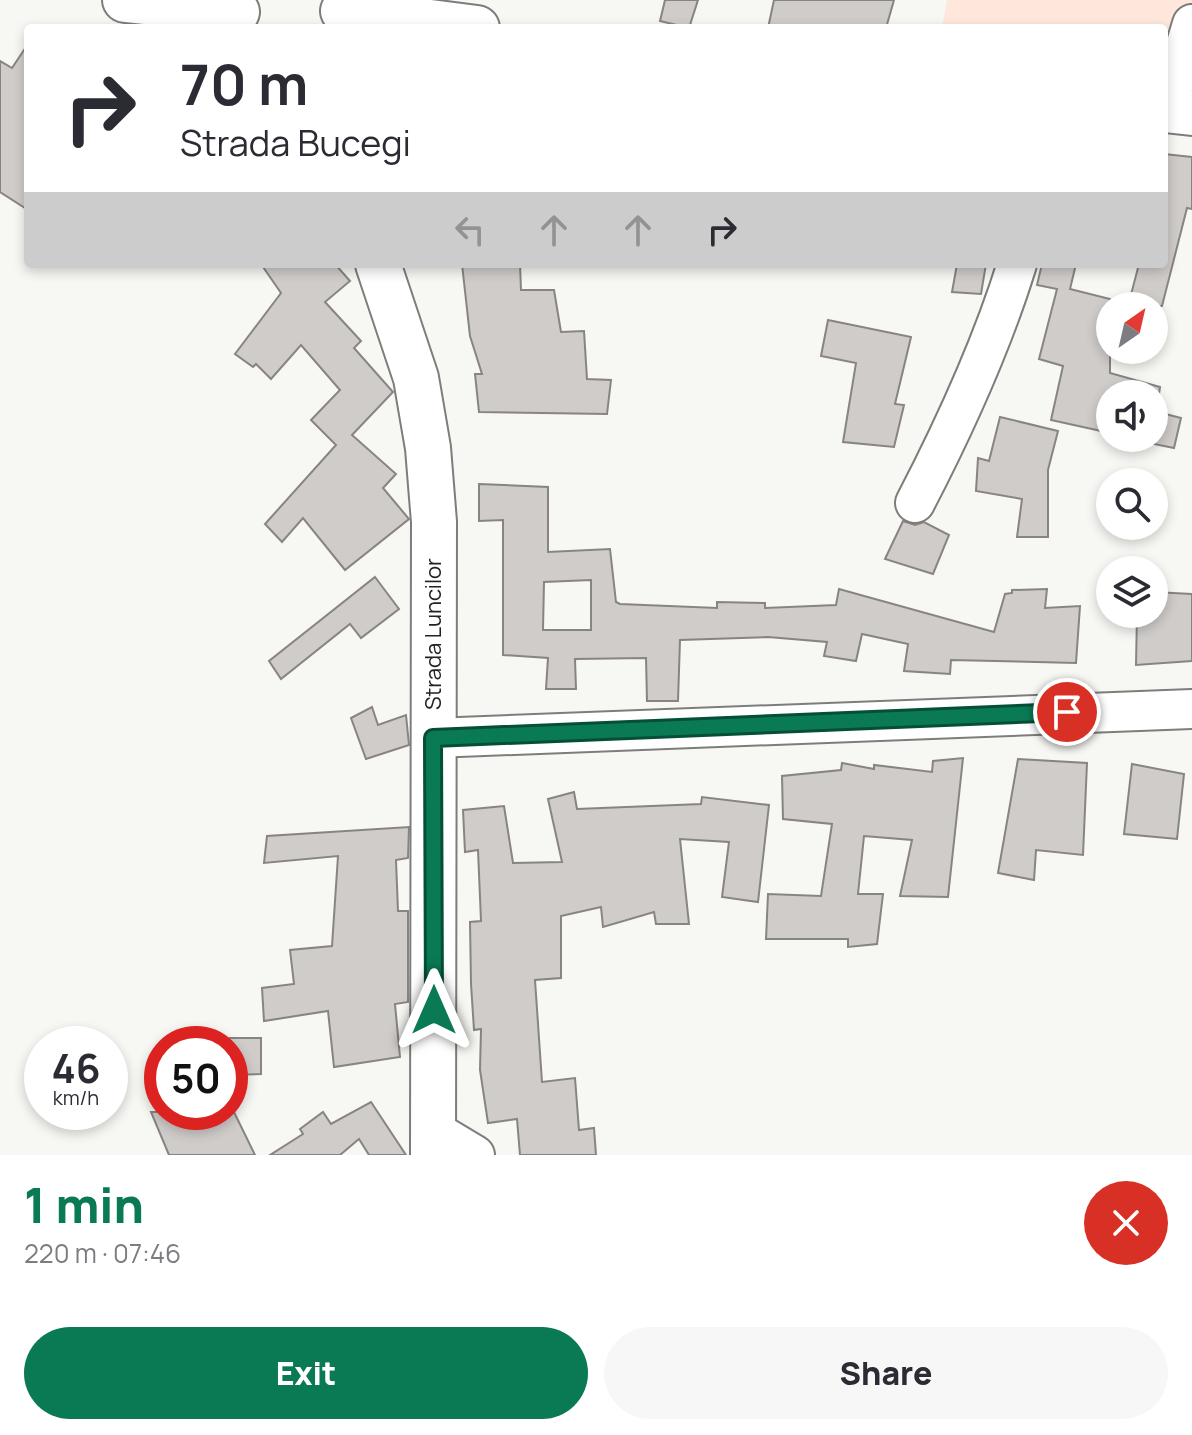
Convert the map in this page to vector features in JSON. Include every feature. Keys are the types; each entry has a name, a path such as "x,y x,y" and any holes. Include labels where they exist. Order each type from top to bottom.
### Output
{"main road":[{"path":"125,0 239,13"},
{"path":"342,13 441,24"},
{"name":"Strada Luncilor","path":"379,268 416,378 428,448 434,522 434,1143"}],"street":[{"path":"1174,111 1192,24"},
{"path":"915,503 956,423 999,319 1016,268"},
{"path":"433,738 1192,709"},
{"path":"434,1143 475,1155"}],"shaded area":[{"path":"947,0 1192,0 1192,84 1168,81 1168,24 943,24"}],"building":[{"path":"665,0 698,0 690,24 660,21"},
{"path":"774,0 894,0 887,24 769,24"},
{"path":"24,50 24,207 0,192 0,61 12,68"},
{"path":"1168,154 1192,157 1192,209 1187,208 1166,292 1132,292 1138,268 1168,268"},
{"path":"264,268 339,268 350,281 325,302 361,341 354,348 393,392 352,435 396,474 383,488 409,519 345,570 303,518 282,542 265,524 336,445 311,420 340,390 301,345 271,379 256,364 253,367 235,354 281,293"},
{"path":"462,268 520,268 521,290 554,290 561,332 584,331 587,379 611,380 607,414 479,412 475,374 482,374 470,336"},
{"path":"956,268 985,268 981,294 952,292"},
{"path":"1041,268 1075,268 1070,289 1096,296 1096,364 1110,364 1110,373 1135,380 1096,380 1096,430 1051,420 1063,366 1039,359 1057,289 1037,285"},
{"path":"828,320 911,337 895,404 904,405 894,447 843,442 856,363 821,356"},
{"path":"1168,415 1181,418 1174,448 1168,447"},
{"path":"1000,417 1058,431 1048,470 1048,537 1017,537 1022,499 976,491 978,458 989,461"},
{"path":"479,484 548,487 548,552 610,549 616,602 620,604 717,608 717,602 765,603 765,608 836,605 839,589 994,632 1005,594 1012,593 1012,590 1047,589 1045,608 1080,606 1076,663 951,660 950,674 904,671 908,644 862,634 856,661 824,656 827,642 768,637 680,640 678,701 647,701 646,658 575,659 576,689 546,689 548,658 503,655 503,520 479,521","holes":["591,580 591,630 543,630 544,582"]},
{"path":"903,521 915,525 924,522 949,535 933,574 885,559"},
{"path":"375,577 399,609 361,638 350,624 281,679 269,661"},
{"path":"1168,593 1192,594 1192,661 1136,665 1137,628 1168,628"},
{"path":"372,707 378,725 406,715 409,745 366,759 351,718"},
{"path":"963,758 948,897 900,896 912,840 864,836 858,894 883,894 877,944 848,947 848,939 766,939 768,894 821,896 832,824 783,819 782,776 841,770 842,763 874,769 874,765 932,772 933,761"},
{"path":"1018,759 1087,763 1083,855 1036,850 1034,880 998,873"},
{"path":"1132,764 1184,774 1177,839 1124,834"},
{"path":"574,792 577,809 701,804 702,797 769,805 758,902 722,897 729,842 680,839 689,924 656,924 654,912 603,927 601,907 561,916 561,978 535,980 542,1082 575,1078 579,1130 594,1128 596,1155 520,1155 517,1119 488,1123 480,1070 481,1029 474,1030 471,984 470,922 481,921 478,850 465,852 463,810 504,806 513,863 562,862 548,799"},
{"path":"409,827 408,858 396,860 398,911 408,911 408,1002 395,1004 400,1057 334,1067 328,1011 264,1021 262,988 294,984 290,950 332,946 338,856 264,863 267,836"},
{"path":"248,1038 261,1038 261,1074 248,1074"},
{"path":"371,1102 406,1155 369,1155 359,1139 340,1155 270,1155 303,1134 300,1129 323,1112 331,1124"},
{"path":"159,1130 243,1130 255,1155 169,1155"}],"route":[{"path":"434,1010 433,738 1067,712"}]}
